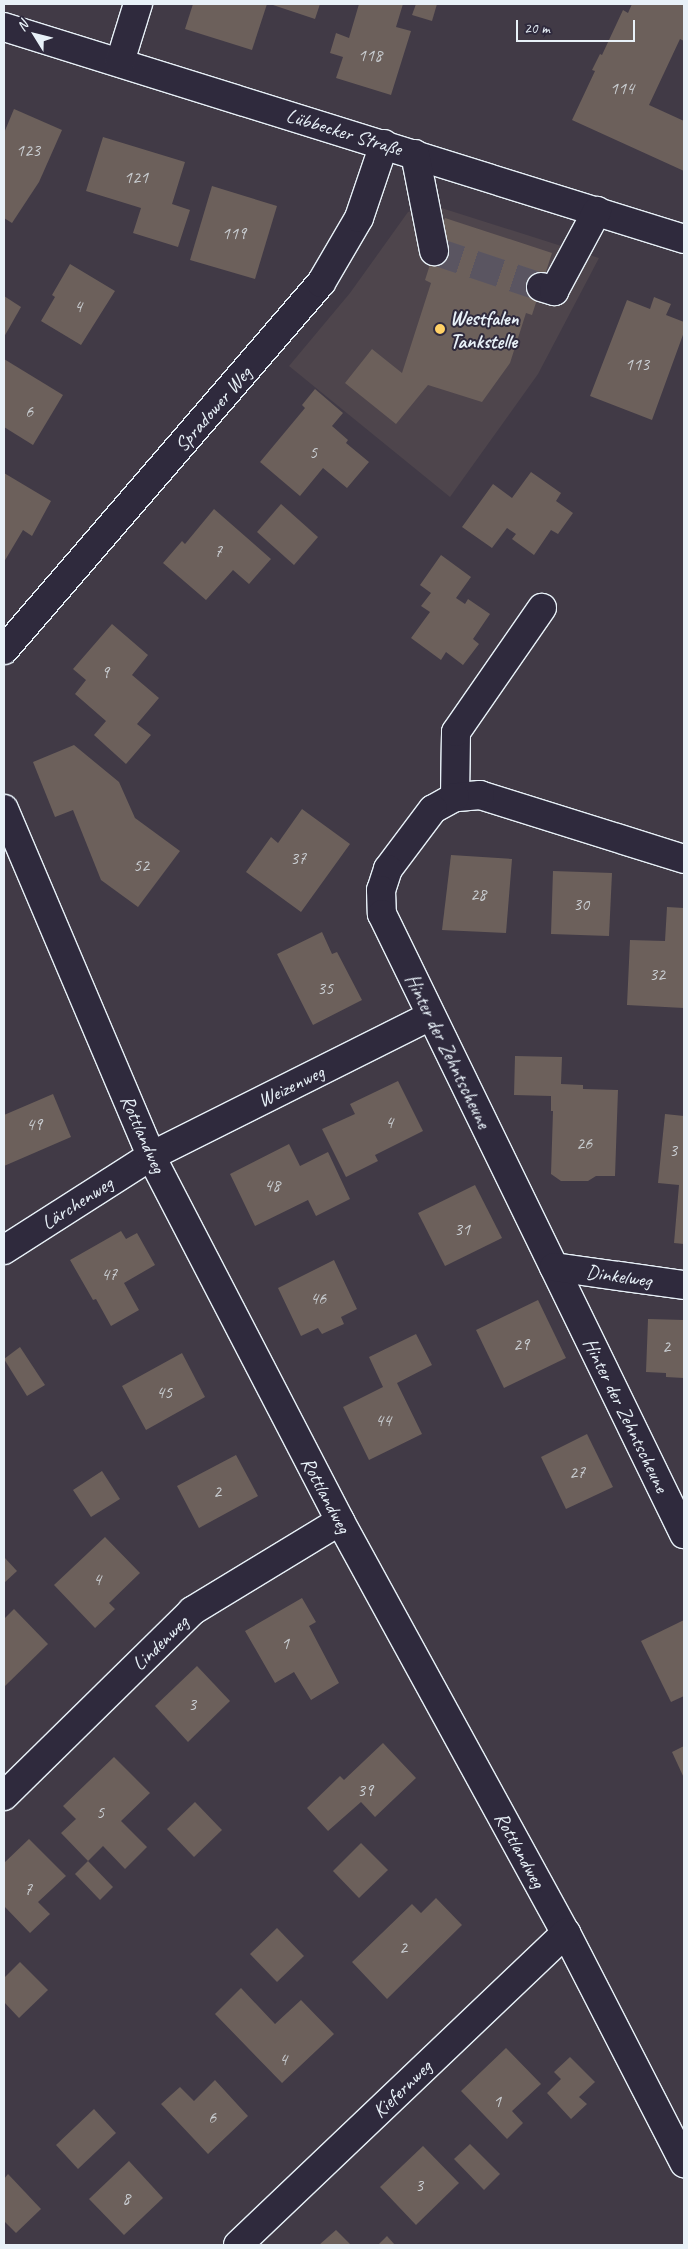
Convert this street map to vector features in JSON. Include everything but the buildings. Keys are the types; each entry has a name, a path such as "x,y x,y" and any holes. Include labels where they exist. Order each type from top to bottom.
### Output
{"street":[{"path":"120,62 138,4"},
{"name":"Lübbecker Straße","path":"4,27 684,239"},
{"name":"Spradower Weg","path":"4,650 322,283 358,218 384,144"},
{"path":"415,154 434,251"},
{"path":"541,287 554,291 597,211"},
{"path":"455,797 456,732 542,608"},
{"name":"Hinter der Zehntscheune","path":"684,859 480,795 455,797 433,809 388,868 381,890 382,914 684,1534"},
{"name":"Rottlandweg","path":"4,809 151,1156 340,1521 566,1933 684,2163"},
{"name":"Weizenweg","path":"151,1156 431,1016"},
{"name":"Lärchenweg","path":"4,1250 151,1156"},
{"name":"Dinkelweg","path":"554,1267 684,1285"},
{"name":"Lindenweg","path":"4,1796 192,1612 340,1521"},
{"name":"Kiefernweg","path":"238,2245 566,1933"}],"shaded area":[{"name":"Westfalen Tankstelle","path":"432,205 599,258 538,374 450,497 289,366 350,293 408,212"}],"tunnel":[{"path":"434,251 541,287"}],"place":[{"name":"Westfalen Tankstelle","path":"440,329"}]}
